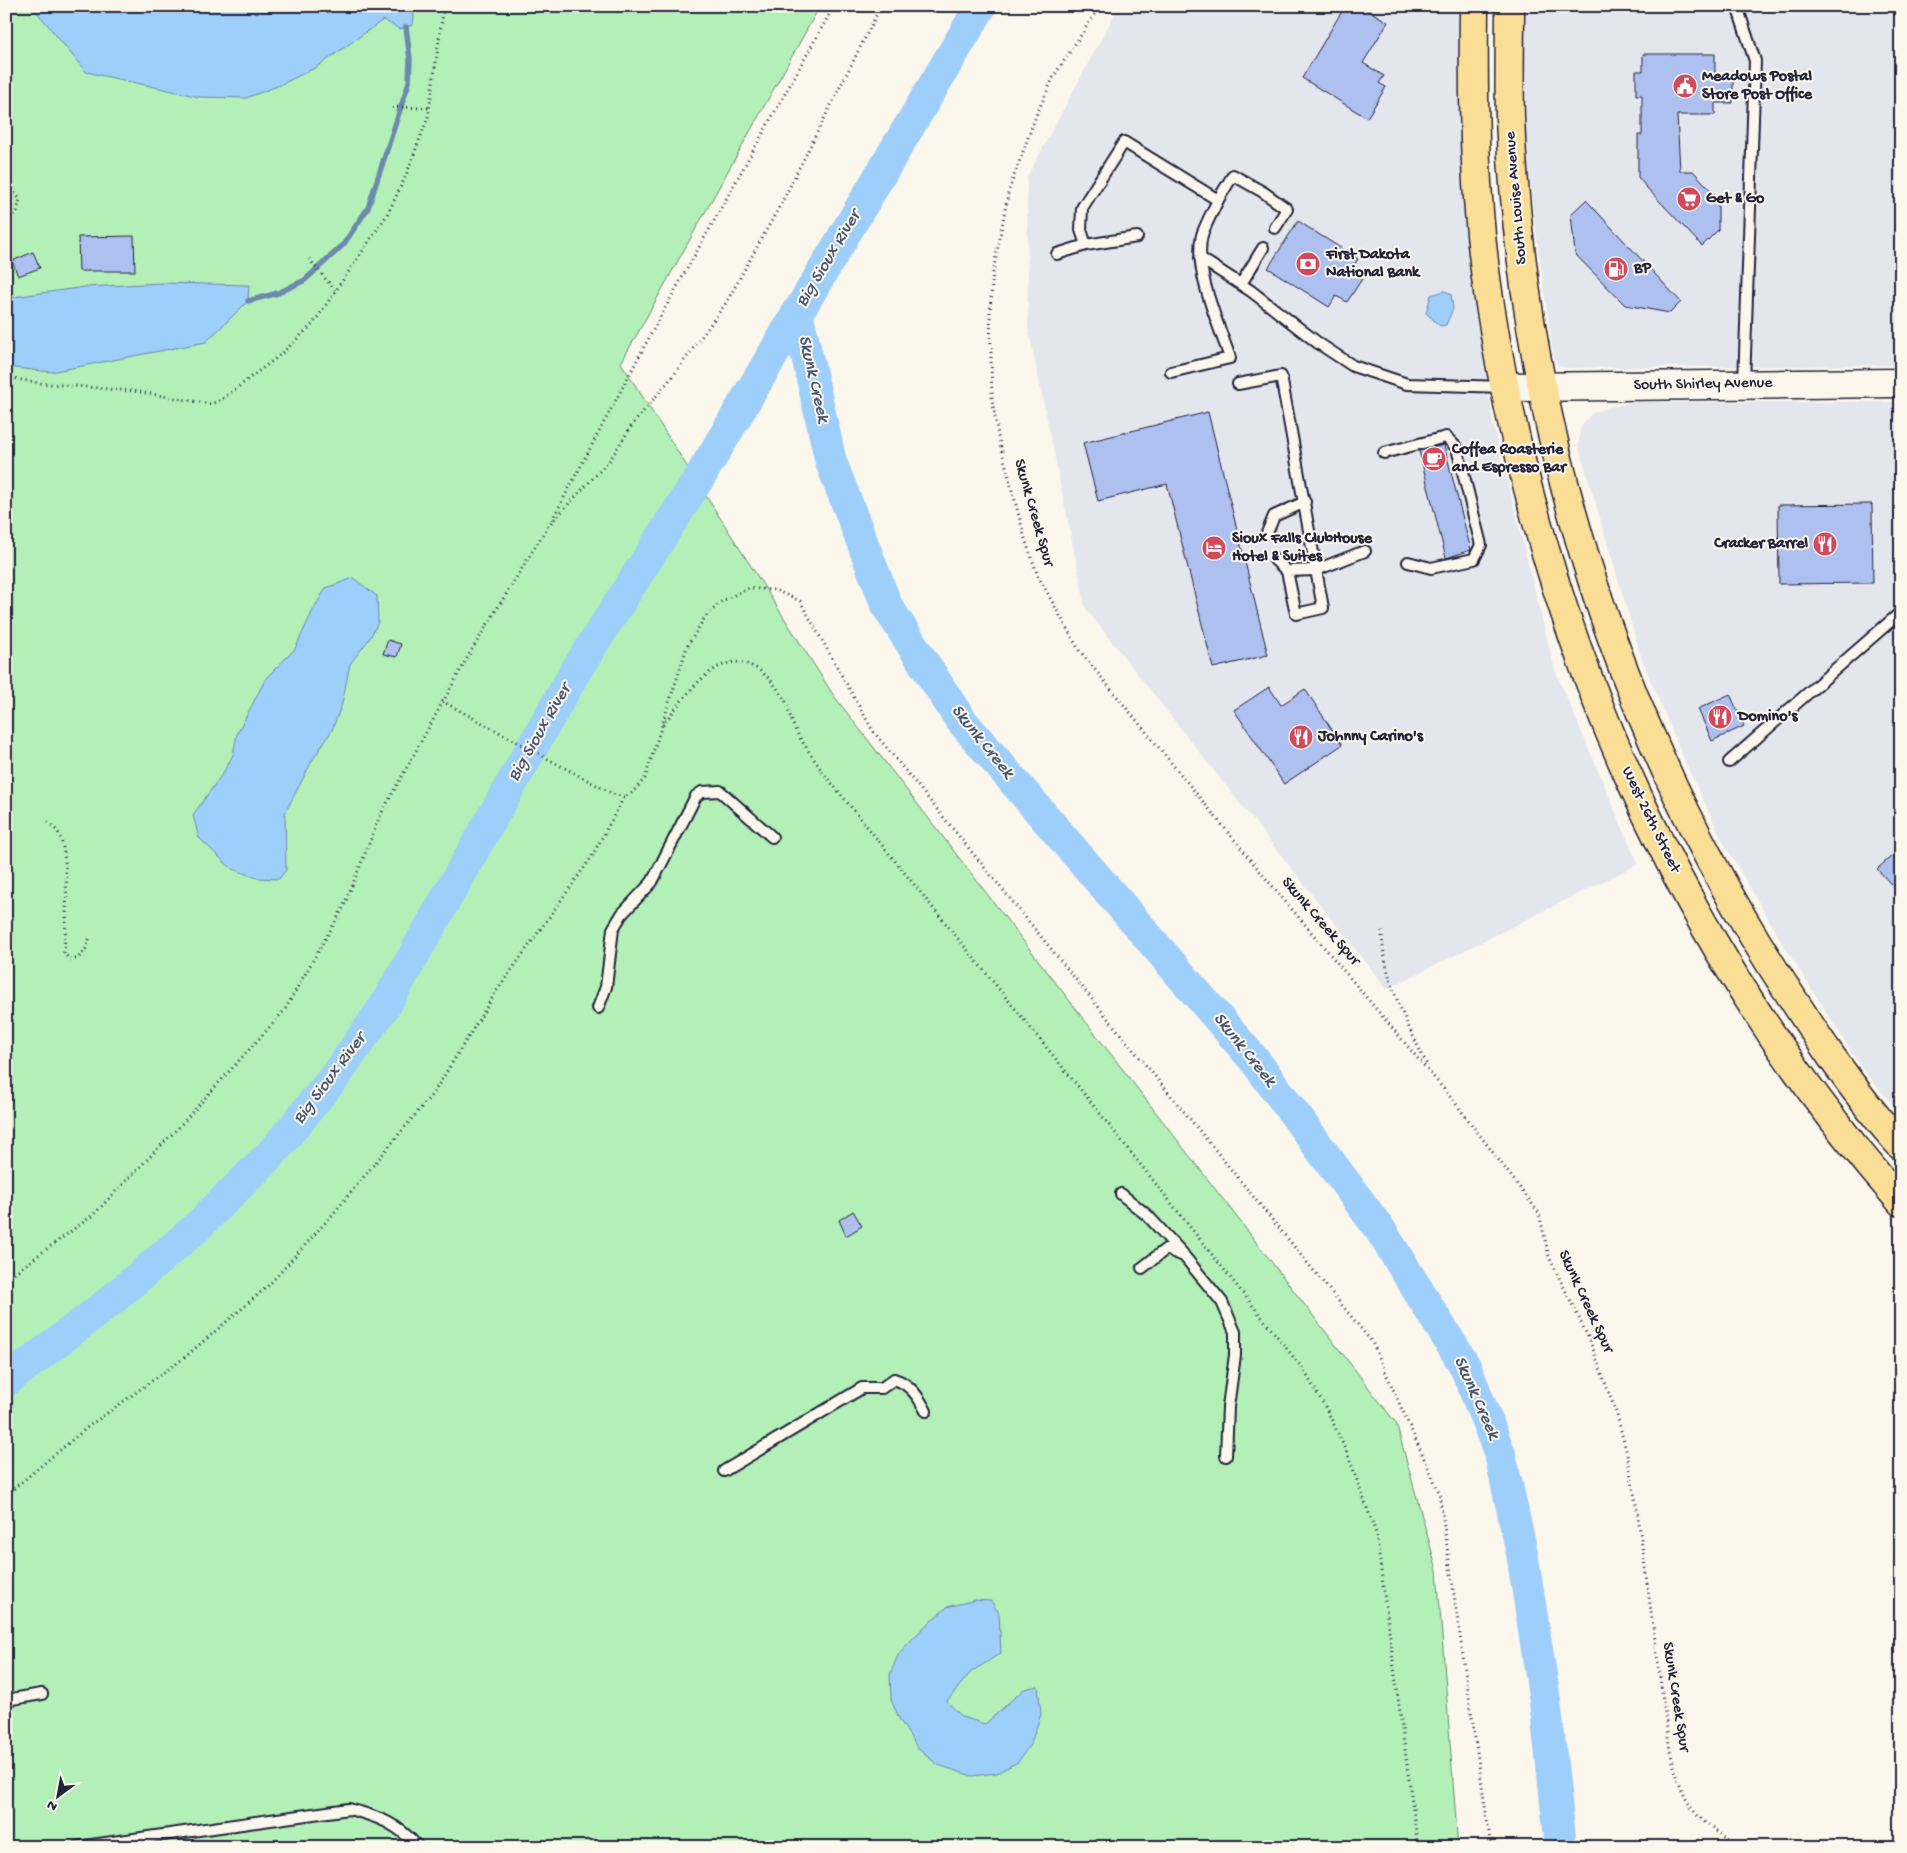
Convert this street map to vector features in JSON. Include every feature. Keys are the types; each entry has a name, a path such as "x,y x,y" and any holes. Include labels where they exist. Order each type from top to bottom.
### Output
{"main road":[{"path":"1474,6 1475,162 1489,299 1506,387"},
{"name":"South Louise Avenue","path":"1510,6 1510,117 1516,206 1542,388"},
{"name":"West 26th Street","path":"1506,387 1521,466 1569,628 1599,710 1663,850 1725,961 1795,1070 1864,1160 1901,1202"},
{"path":"1542,388 1579,538 1604,616 1633,696 1664,766 1696,833 1757,942 1825,1048 1901,1146"}],"street":[{"name":"South Shirley Avenue","path":"1506,387 1901,383"}],"lane":[{"path":"1737,6 1755,61 1744,384"},
{"path":"1086,245 1080,230 1082,208 1124,142 1218,200"},
{"path":"1171,372 1230,358 1205,280 1200,258 1202,236 1218,200 1233,175 1263,192 1287,209 1275,228"},
{"path":"1057,254 1086,245 1137,237"},
{"path":"1241,284 1263,248"},
{"path":"1200,258 1241,284 1318,343 1353,366 1384,378 1407,384 1506,387"},
{"path":"1238,384 1280,376 1305,502 1323,608 1296,614 1287,571 1275,560"},
{"path":"1384,453 1446,437 1457,448 1481,545 1474,559 1431,568 1408,562"},
{"path":"1267,533 1274,516 1305,502"},
{"path":"1287,571 1316,570 1365,551"},
{"path":"1729,762 1901,612"},
{"path":"598,1008 606,988 613,929 622,914 652,882 696,796 702,792 720,791 772,837"},
{"path":"1121,1194 1148,1216 1184,1256 1222,1302 1235,1332 1235,1354 1228,1407 1226,1456"},
{"path":"1142,1268 1166,1249 1184,1256"},
{"path":"724,1471 862,1388 882,1388 894,1379 904,1382 918,1396 926,1411"},
{"path":"6,1700 42,1694"},
{"path":"77,1847 349,1809 381,1818 405,1832 418,1847"}],"path":[{"path":"6,377 40,383 133,391 211,404 221,400 300,337 313,324 335,290 367,247 387,215 405,178 429,108 444,6"},
{"path":"6,1279 93,1215 177,1129 284,1010 343,908 381,814 442,701 548,526 659,319 834,6"},
{"path":"548,526 610,460 632,425 673,376 726,303 782,202 881,6"},
{"name":"Skunk Creek Spur","path":"1100,6 1054,76 1036,113 1009,190 993,272 990,310 992,398 998,436 1025,539 1042,585 1079,650 1263,875 1431,1072 1539,1213 1548,1258 1590,1341 1614,1406 1627,1454 1670,1750 1678,1784 1687,1804 1697,1816 1742,1847"},
{"path":"392,107 429,108"},
{"path":"6,189 12,190 20,199 17,211 6,221"},
{"path":"309,259 335,290"},
{"path":"6,1496 90,1426 184,1358 267,1287 332,1214 434,1092 496,992 591,858 624,797 632,793 644,778 687,647 705,617 722,601 750,588 775,590 800,601 873,731 1372,1342 1439,1492 1491,1847"},
{"path":"442,701 574,774 624,797"},
{"path":"48,822 60,835 64,858 67,919 64,953 69,959 77,960 85,951 90,937"},
{"path":"1382,931 1382,949 1391,987 1431,1072"}],"shaded area":[{"path":"1119,6 1461,6 1462,144 1493,424 1555,670 1638,864 1387,989 1086,609 1028,327 1027,177"},
{"path":"1524,6 1901,6 1901,365 1565,368 1558,366 1554,360 1526,160"},
{"path":"1636,402 1901,402 1901,1114 1863,1070 1786,949 1723,842 1684,759 1642,660 1578,444 1581,426 1592,413 1609,407"}],"green space":[{"path":"6,6 820,6 621,363 834,696 1396,1423 1437,1570 1458,1847 6,1847"}],"water":[{"path":"32,6 415,6 413,25 400,29 383,20 317,67 280,85 246,98 200,97 86,72"},
{"path":"162,283 249,285 248,301 206,342 51,372 6,367 6,298 85,287"},
{"path":"1445,291 1451,294 1453,309 1446,325 1440,326 1426,313 1431,295"},
{"path":"353,578 377,596 378,622 370,638 350,664 342,704 332,730 312,761 285,813 286,870 279,879 257,878 232,869 199,838 193,815 223,773 233,755 237,734 266,678 295,649 314,608 326,588"},
{"path":"975,1600 991,1601 999,1613 1001,1653 971,1672 947,1701 962,1717 985,1724 1024,1689 1038,1686 1041,1714 1031,1743 1018,1762 997,1773 972,1776 938,1765 918,1749 901,1722 891,1700 890,1674 899,1653 947,1607"}],"building":[{"path":"1345,6 1361,6 1388,22 1363,63 1384,76 1379,83 1386,87 1367,118 1302,78"},
{"path":"1643,54 1715,54 1715,77 1733,76 1733,103 1715,103 1715,115 1677,115 1680,171 1693,171 1718,198 1718,230 1702,246 1638,177 1638,135 1642,135 1642,95 1636,95 1636,71 1643,71"},
{"path":"1586,200 1681,302 1670,313 1625,305 1575,254 1571,214"},
{"path":"1298,221 1358,259 1350,271 1362,279 1347,302 1336,296 1329,307 1268,268"},
{"path":"134,236 135,271 79,271 78,237"},
{"path":"33,252 40,268 18,276 12,261"},
{"path":"1208,412 1268,655 1213,668 1167,484 1098,501 1083,443"},
{"path":"1444,445 1471,550 1446,558 1419,451"},
{"name":"Cracker Barrel","path":"1872,504 1873,583 1779,584 1778,505"},
{"path":"388,640 401,644 397,657 383,654"},
{"path":"1269,687 1281,705 1305,689 1342,745 1284,784 1234,710"},
{"path":"1730,694 1744,726 1712,741 1698,709"},
{"path":"1901,848 1901,895 1877,869"},
{"path":"853,1211 862,1226 846,1236 839,1220"}],"waterway":[{"name":"Big Sioux River","path":"6,1381 108,1303 195,1229 272,1153 336,1075 386,1004 575,672 701,475 981,6"},
{"path":"248,301 278,293 305,280 343,245 368,208 409,82 410,59 406,27"},
{"name":"Skunk Creek","path":"797,312 831,462 887,606 960,719 1256,1062 1381,1231 1465,1366 1500,1454 1522,1553 1545,1701 1561,1847"}],"place":[{"name":"Meadows Postal Store Post Office","path":"1685,86"},
{"name":"Get & Go","path":"1689,199"},
{"name":"First Dakota National Bank","path":"1308,264"},
{"name":"BP","path":"1616,269"},
{"name":"Coffea Roasterie and Espresso Bar","path":"1434,459"},
{"name":"Cracker Barrel","path":"1825,544"},
{"name":"Sioux Falls ClubHouse Hotel & Suites","path":"1214,548"},
{"name":"Domino's","path":"1720,717"},
{"name":"Johnny Carino's","path":"1301,737"}]}
